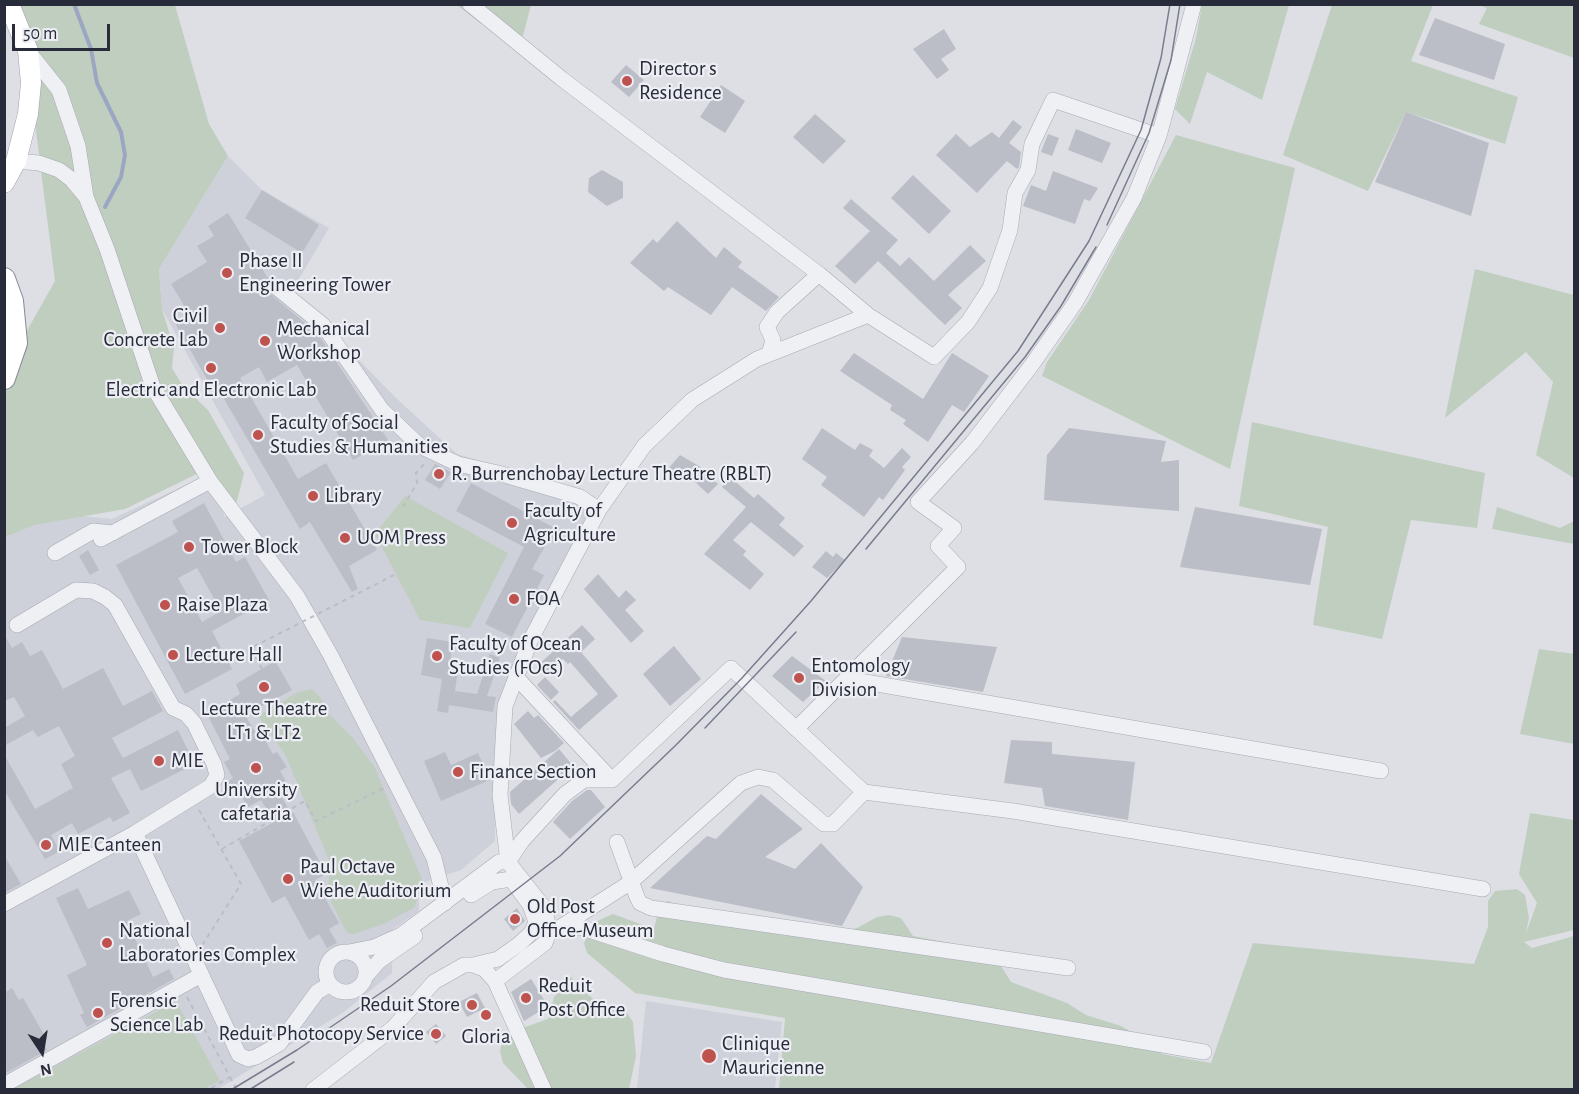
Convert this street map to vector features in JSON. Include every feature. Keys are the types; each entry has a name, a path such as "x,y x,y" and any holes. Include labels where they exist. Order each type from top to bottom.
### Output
{"highway":[{"path":"4,279 12,301 16,343 4,378"}],"main road":[{"path":"4,183 16,161 28,114 31,83 28,51 9,4"}],"street":[{"path":"470,4 562,79 819,274 868,315 934,357 968,322 990,288 1010,230 1015,193 1028,170 1032,144 1053,100 1159,136"},
{"path":"796,729 958,567 938,546 954,528 918,502 972,443 1031,366 1075,303 1134,198 1159,136 1194,4"},
{"path":"28,51 59,90 78,146 86,197 107,249 153,387 210,481 297,596 331,656 394,784 434,858 446,903"},
{"path":"16,161 39,163 59,170 71,179 86,197"},
{"path":"770,354 773,340 767,327 777,312 819,274"},
{"path":"276,287 323,325 382,410 420,446 458,464 580,497 599,510"},
{"path":"554,930 545,909 508,862 500,795 505,706 531,639 599,510 644,446 692,400 757,359 868,315"},
{"path":"60,550 102,534 210,481"},
{"path":"4,904 135,833 212,786 216,775 214,764 194,723 186,714 173,708 115,605 93,591 76,590 17,625"},
{"path":"508,862 522,841 565,794 584,780 612,780 731,668 864,792 1013,811 1483,888"},
{"path":"516,677 612,780"},
{"path":"848,679 1381,771"},
{"path":"495,981 545,943 554,930 631,882 741,783 758,777 773,780 824,824 833,824 864,792"},
{"path":"135,833 239,1055 248,1059 265,1054 279,1044 317,992 330,984"},
{"path":"617,842 640,903 651,908 1068,968"},
{"path":"313,1089 393,1028 434,982 464,965 498,958 519,944 534,927 535,915 511,879 492,882 473,892 436,922 379,961 366,976 362,985 350,992 337,990 330,984 326,974 329,961 340,953 374,947 422,922 499,862 508,862"},
{"path":"422,922 434,902 439,874"},
{"path":"554,930 583,928 663,954 724,970 1204,1052"},
{"path":"349,952 363,961 366,976"},
{"path":"473,964 484,969 495,981 544,1089"},
{"path":"4,1086 201,975"}],"path":[{"path":"404,507 417,483 416,473 428,459 438,453"},
{"path":"262,669 251,648 396,574"},
{"path":"222,849 304,801 316,821 394,784"},
{"path":"192,797 241,884 194,960"},
{"path":"181,987 237,1089"},
{"path":"208,1089 230,1077"}],"shaded area":[{"path":"228,156 262,190 329,228 292,291 396,398 457,454 595,496 579,534 526,637 495,785 495,841 461,870 419,884 419,911 393,929 392,973 344,1012 218,1089 5,1090 5,526 33,511 112,519 207,475 225,517 265,495 162,309 159,269"},
{"name":"Clinique Mauricienne","path":"646,1001 782,1022 775,1089 637,1089"}],"green space":[{"path":"20,5 175,5 209,124 228,156 159,269 162,309 174,348 172,368 183,386 208,410 244,473 237,501 230,509 203,471 125,509 34,525 5,537 5,387 16,350 55,281"},
{"path":"457,5 531,5 523,36 480,23"},
{"path":"1202,5 1289,5 1262,100 1207,72 1190,124 1175,109 1196,38"},
{"path":"1332,5 1433,5 1411,61 1518,97 1505,144 1406,112 1368,191 1283,155"},
{"path":"1479,5 1574,5 1574,58 1479,24 1487,8"},
{"path":"1176,135 1295,168 1230,469 1042,376 1047,362 1089,300"},
{"path":"1475,269 1574,295 1574,478 1536,455 1553,382 1526,352 1445,418"},
{"path":"1252,422 1485,473 1477,528 1411,520 1382,639 1313,625 1328,527 1239,506"},
{"path":"405,496 508,553 470,628 420,620 375,534"},
{"path":"1497,507 1560,528 1574,521 1574,544 1492,529"},
{"path":"1539,649 1574,654 1574,744 1520,734"},
{"path":"312,689 320,697 329,714 352,737 374,766 422,879 415,907 386,923 354,934 347,933 331,902 328,885 331,865 285,754 258,716 298,692"},
{"path":"1530,813 1574,820 1574,930 1524,942 1532,948 1574,936 1574,1089 779,1089 785,1018 635,993 587,953 584,943 593,923 613,914 654,929 659,908 667,901 711,915 836,932 857,928 877,917 889,915 901,918 913,936 950,943 998,961 1011,982 1067,1003 1086,1015 1121,1026 1160,1048 1162,1054 1211,1063 1253,943 1474,964 1488,927 1488,901 1495,891 1517,889 1525,895 1529,918 1526,933 1537,903 1519,874"},
{"path":"571,977 588,995 607,1008 627,1013 633,1022 636,1056 629,1089 528,1089 503,1063 500,1051 503,1040 511,1032 548,1019 554,997"},
{"path":"176,1001 220,1081 204,1089 13,1089"}],"building":[{"path":"1435,18 1505,44 1494,80 1419,55"},
{"path":"944,29 956,49 941,59 949,70 937,79 913,49"},
{"name":"Director s Residence","path":"626,65 644,80 629,97 611,82"},
{"path":"721,85 745,101 725,133 700,117"},
{"path":"1406,112 1489,143 1471,216 1375,182"},
{"path":"815,114 846,141 823,164 793,137"},
{"path":"1013,120 1022,127 1009,143 1021,152 1019,167 1017,169 1007,161 977,193 936,155 956,134 970,147 992,132 999,138"},
{"path":"1076,129 1111,143 1102,163 1068,150"},
{"path":"1048,134 1059,138 1052,156 1041,152"},
{"path":"602,170 623,182 623,198 607,206 588,192 589,178"},
{"path":"1053,171 1098,188 1090,201 1084,199 1075,224 1023,206 1031,185 1046,191"},
{"path":"913,175 951,211 929,234 891,198"},
{"path":"262,190 319,225 302,253 245,218"},
{"path":"851,199 898,240 886,253 900,266 909,257 934,281 970,245 986,261 948,295 962,308 945,325 878,261 855,284 835,266 870,231 843,208"},
{"path":"228,213 269,280 267,291 306,324 314,337 318,334 388,440 353,460 297,365 267,382 259,367 240,378 298,479 326,463 377,550 349,566 358,589 352,592 310,522 300,529 213,380 209,383 175,323 190,315 171,284 207,262 197,246 214,236 208,226"},
{"path":"677,221 716,258 724,247 742,262 738,267 779,297 766,311 732,287 711,315 668,287 664,291 630,263 653,239 657,243"},
{"path":"854,353 923,399 952,353 989,376 964,412 952,405 928,442 903,424 906,420 890,410 892,405 840,371"},
{"path":"822,428 855,450 860,443 873,450 869,456 884,468 902,448 911,457 902,467 905,470 883,500 879,497 864,517 821,485 827,477 802,459"},
{"path":"1069,428 1166,441 1161,462 1179,460 1179,511 1044,500 1047,455"},
{"path":"680,455 699,466 718,484 708,494 683,471 678,477 667,470"},
{"name":"R. Burrenchobay Lecture Theatre (RBLT)","path":"435,464 451,472 440,489 425,480"},
{"path":"730,477 754,498 758,494 785,518 779,525 804,546 794,557 751,522 733,540 746,551 743,555 764,574 750,590 704,554 746,507 722,487"},
{"path":"471,483 560,531 554,543 548,541 532,569 544,575 512,637 485,624 524,547 456,511"},
{"path":"204,503 236,562 245,557 269,600 212,631 232,669 185,694 116,565 178,532 172,521","holes":["197,568 221,611 202,622 178,578"]},
{"path":"1195,507 1322,529 1310,585 1180,567"},
{"path":"88,550 99,570 90,575 79,556"},
{"path":"826,551 833,557 836,553 845,560 827,578 812,567"},
{"path":"598,574 619,598 626,590 636,600 625,610 644,631 631,643 584,589"},
{"path":"582,625 595,639 581,652 618,696 579,730 553,702 555,700 571,717 598,694 570,662 568,664 563,659 544,676 536,667"},
{"path":"4,634 12,648 22,642 30,656 42,650 63,689 103,668 123,706 152,691 163,711 112,738 123,758 178,730 195,764 141,791 130,769 111,778 130,813 113,822 110,817 78,834 72,823 51,835 60,851 45,859 4,790 4,754 35,809 73,788 61,764 75,756 59,726 38,737 33,730 4,746 4,728 25,716 14,697 4,701"},
{"path":"902,637 997,647 983,692 886,676"},
{"path":"427,638 453,642 449,669 458,670 455,691 477,694 490,654 500,658 487,696 496,697 493,712 449,705 448,713 437,711 442,679 421,675"},
{"path":"674,646 701,679 670,706 643,674"},
{"name":"Entomology Division","path":"792,656 826,681 803,702 772,676"},
{"path":"275,661 292,690 245,715 261,742 265,740 273,754 277,752 287,767 280,771 288,785 278,791 291,813 293,812 326,874 315,880 339,923 329,929 337,943 327,948 319,934 309,940 285,896 272,903 239,841 274,822 261,800 248,807 239,792 235,795 227,782 233,778 224,762 230,759 207,714 240,694 236,684"},
{"path":"545,677 559,692 551,700 537,685"},
{"path":"528,711 534,718 538,715 564,743 541,758 514,724"},
{"path":"1011,740 1052,742 1052,754 1135,762 1128,820 1045,806 1042,788 1004,783"},
{"path":"559,749 573,766 519,814 511,804 510,792"},
{"name":"Finance Section","path":"445,752 451,765 478,753 490,780 441,801 424,761"},
{"path":"587,790 591,790 605,807 570,839 553,822 572,801"},
{"path":"761,794 803,829 765,857 795,869 821,843 863,887 842,926 650,888 707,836 716,839"},
{"path":"4,855 21,884 4,893"},
{"name":"National Laboratories Complex","path":"78,888 88,909 129,890 141,914 127,921 153,977 169,969 174,979 87,1027 80,1015 84,1013 67,975 87,965 56,898"},
{"name":"Old Post Office-Museum","path":"517,908 525,921 513,931 504,919"},
{"path":"531,979 548,1006 524,1021 511,992"},
{"path":"12,988 19,1000 23,998 46,1038 42,1040 47,1050 4,1074 4,993"},
{"name":"Reduit Store","path":"477,993 485,1008 467,1017 459,1002"},
{"path":"436,1024 446,1036 436,1044 426,1032"}],"waterway":[{"path":"74,4 91,49 97,83 121,132 125,155 121,177 105,207"}],"tram line":[{"path":"231,1090 297,1050 391,986 560,856 742,678 811,601 1018,351 1089,241 1141,130 1161,58 1170,4"},
{"path":"1107,225 1149,133 1171,60 1180,4"},
{"path":"866,549 1025,357 1061,306 1096,247"},
{"path":"705,728 796,632"},
{"path":"249,1090 294,1062"}],"place":[{"name":"Director s Residence","path":"627,81"},
{"name":"Phase II Engineering Tower","path":"227,273"},
{"name":"Civil Concrete Lab","path":"220,328"},
{"name":"Mechanical Workshop","path":"265,341"},
{"name":"Electric and Electronic Lab","path":"211,368"},
{"name":"Faculty of Social Studies & Humanities","path":"258,435"},
{"name":"R. Burrenchobay Lecture Theatre (RBLT)","path":"439,474"},
{"name":"Library","path":"313,496"},
{"name":"Faculty of Agriculture","path":"512,523"},
{"name":"UOM Press","path":"345,538"},
{"name":"Tower Block","path":"189,547"},
{"name":"FOA","path":"514,599"},
{"name":"Raise Plaza","path":"165,605"},
{"name":"Lecture Hall","path":"173,655"},
{"name":"Faculty of Ocean Studies (FOcs)","path":"437,656"},
{"name":"Entomology Division","path":"799,678"},
{"name":"Lecture Theatre LT1 & LT2","path":"264,687"},
{"name":"MIE","path":"159,761"},
{"name":"University cafetaria","path":"256,768"},
{"name":"Finance Section","path":"458,772"},
{"name":"MIE Canteen","path":"46,845"},
{"name":"Paul Octave Wiehe Auditorium","path":"288,879"},
{"name":"Old Post Office-Museum","path":"515,919"},
{"name":"National Laboratories Complex","path":"107,943"},
{"name":"Reduit Post Office","path":"526,998"},
{"name":"Reduit Store","path":"472,1005"},
{"name":"Forensic Science Lab","path":"98,1013"},
{"name":"Gloria","path":"486,1015"},
{"name":"Reduit Photocopy Service","path":"436,1034"},
{"name":"Clinique Mauricienne","path":"709,1056"}]}
